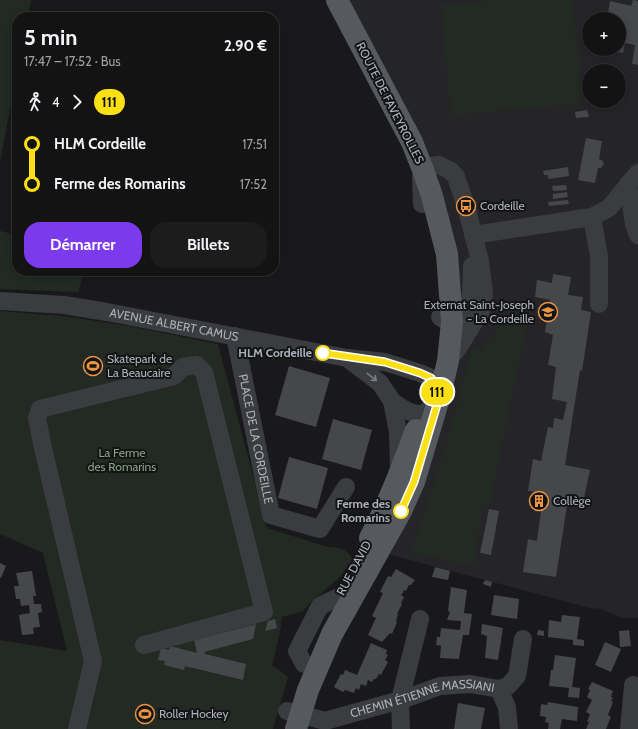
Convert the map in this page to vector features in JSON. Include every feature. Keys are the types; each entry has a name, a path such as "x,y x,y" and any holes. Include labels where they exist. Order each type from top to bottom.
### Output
{"main road":[{"name":"ROUTE DE FAVEYROLLES","path":"327,0 398,144 412,177 422,204 446,320"},
{"name":"ROUTE DE FAVEYROLLES","path":"337,0 412,142 433,168 432,196 446,254 446,320 438,366 439,398"},
{"name":"RUE DAVID","path":"292,721 304,664 321,629 379,522 399,477 438,366"},
{"name":"RUE DAVID","path":"292,721 308,690 332,634 401,511 414,482 439,398"}],"street":[{"path":"433,168 466,238 471,279"},
{"path":"422,204 421,178 433,168 451,171 459,183 480,261 484,293 481,311 458,348 438,366"},
{"path":"473,236 592,217 609,208 633,179"},
{"path":"633,179 634,224 638,235"},
{"path":"592,217 599,256 599,304"},
{"path":"446,320 462,316 469,305 473,236"},
{"name":"AVENUE ALBERT CAMUS","path":"0,301 78,307 347,358 385,362 420,373 438,366"},
{"name":"PLACE DE LA CORDEILLE","path":"236,336 271,515 320,529 346,487"},
{"name":"AVENUE ALBERT CAMUS","path":"347,358 380,383 392,401 410,412 421,415"},
{"path":"77,729 93,661 37,418 40,409 174,376 183,367 197,365 204,372 264,612 144,646"},
{"path":"421,415 430,409 439,398"},
{"name":"AVENUE ALBERT CAMUS","path":"392,401 398,432 399,477"},
{"path":"401,729 400,700 420,619"},
{"name":"CHEMIN ÉTIENNE MASSIANI","path":"292,721 325,720 400,700 440,686 470,684 499,689 508,686 517,676 523,639"},
{"path":"629,729 633,684"},
{"path":"499,689 507,707 509,729"}],"shaded area":[{"name":"Externat Saint-Joseph - La Cordeille","path":"347,0 638,0 638,618 622,618 601,609 590,608 387,554 408,514 457,269"}],"green space":[{"path":"0,0 31,0 29,12 12,12 12,99 0,162"},
{"path":"501,0 573,0 582,103 451,115 441,5"},
{"path":"0,231 12,234 12,276 83,276 78,292 0,289"},
{"name":"La Ferme des Romarins","path":"0,311 63,316 129,326 218,344 267,528 328,547 342,549 348,553 352,559 341,576 303,611 282,617 272,666 288,677 273,729 0,729 0,640 67,651 43,553 0,534"},
{"path":"510,315 528,319 489,507 483,506 473,567 411,552 445,449 472,348 481,350"}],"building":[{"path":"633,0 638,1 638,65 632,64 635,45 626,43 626,12 608,12 610,1 631,6"},
{"path":"587,110 589,117 576,118 575,112"},
{"path":"586,138 602,141 599,159 603,161 604,164 601,168 598,168 595,183 578,180"},
{"path":"568,167 569,176 548,179 548,175 544,175 543,171"},
{"path":"566,185 567,190 553,191 552,186"},
{"path":"567,192 568,197 553,199 553,194"},
{"path":"568,200 569,204 549,206 548,202"},
{"path":"553,274 571,277 568,295 583,297 581,310 591,312 565,465 590,470 583,502 568,499 556,577 523,572 528,539 537,541 541,511 533,509 536,492 528,491 533,459 541,461 548,427 553,428 554,418 563,420 567,402 552,399 556,367 548,365 553,335 545,332 550,300 535,297 537,280 552,283"},
{"path":"289,366 330,378 316,427 275,415"},
{"path":"333,419 372,430 361,470 322,459"},
{"path":"289,457 328,468 317,509 278,498"},
{"path":"489,509 499,511 491,555 480,553"},
{"path":"0,563 6,566 1,578 0,577"},
{"path":"435,567 450,571 448,580 432,577"},
{"path":"396,569 415,580 411,585 409,585 406,591 404,590 401,595 404,597 397,614 397,622 392,634 390,633 382,642 368,635 376,618 372,616 383,593 380,592 388,576 391,577"},
{"path":"32,571 36,596 33,596 34,604 41,604 42,612 38,613 40,627 33,628 34,634 22,635 19,615 30,613 29,605 21,606 20,599 16,599 14,586 19,586 16,573"},
{"path":"485,580 492,582 491,587 483,584"},
{"path":"451,587 467,590 464,613 472,614 469,635 463,635 459,659 440,658 441,646 436,645 437,637 440,637 441,628 460,630 461,621 447,620 450,612 448,611"},
{"path":"494,595 519,599 517,619 491,615"},
{"path":"562,615 580,617 577,639 584,640 584,646 573,645 573,640 548,637 549,620 561,622"},
{"path":"275,619 277,628 265,631 268,621"},
{"path":"256,624 253,639 204,652 205,654 246,664 243,680 185,666 184,670 164,665 165,661 158,660 161,648 169,650 170,646 197,653 194,640"},
{"path":"482,624 503,628 498,660 485,658 487,636 481,634"},
{"path":"538,630 544,631 544,636 537,635"},
{"path":"629,630 631,646 620,647 619,631"},
{"path":"605,642 621,649 611,672 595,665"},
{"path":"371,643 387,650 386,654 388,655 385,660 388,662 381,675 379,674 372,682 368,680 366,686 361,684 359,690 356,688 354,693 345,690 343,692 334,687 345,670 357,675"},
{"path":"555,655 576,658 572,687 580,688 579,698 568,697 569,688 549,686"},
{"path":"592,682 613,691 611,697 613,698 611,701 613,702 608,715 611,717 606,729 586,729 590,714 586,712 592,700 587,697 590,690 588,689"},
{"path":"548,702 578,707 577,721 562,719 560,729 548,729 549,723 545,722 546,717 540,716 541,704 547,705"},
{"path":"458,703 485,708 481,729 454,729"}],"bus line":[{"name":"111","path":"323,353 347,358 385,362 431,378 436,386 439,398 414,482 401,511"}],"place":[{"name":"Cordeille","path":"466,206"},
{"name":"Externat Saint-Joseph - La Cordeille","path":"548,312"},
{"name":"HLM Cordeille","path":"323,353"},
{"name":"Skatepark de La Beaucaire","path":"93,366"},
{"name":"Collège","path":"539,501"},
{"name":"Ferme des Romarins","path":"401,511"},
{"name":"Roller Hockey","path":"145,714"}]}
